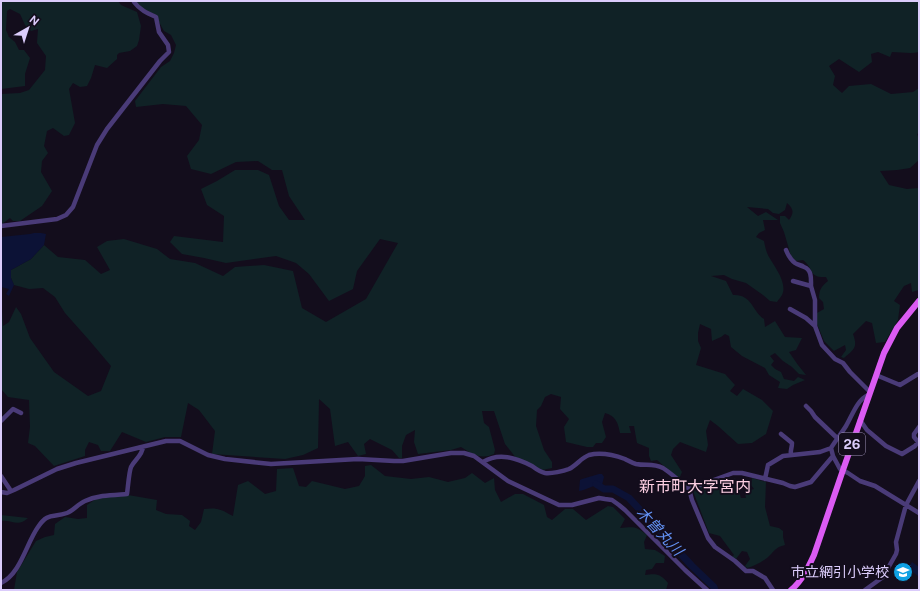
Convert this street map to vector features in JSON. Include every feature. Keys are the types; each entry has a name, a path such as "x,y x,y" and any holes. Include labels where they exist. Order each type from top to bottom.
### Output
{"main road":[{"name":"26","path":"791,590 809,567 814,555 884,353 897,328 919,301"}],"street":[{"path":"1,226 58,219 66,215 73,207 97,145 107,128 160,61 169,52 168,45 159,32 156,17 137,7 134,1"},
{"path":"765,479 768,465 783,456 820,452 831,448 846,427 859,404 869,393 843,362 835,359 822,345 815,326 815,300 810,286 811,277 809,271 805,267 794,263 786,250"},
{"path":"793,281 810,286"},
{"path":"913,308 919,312"},
{"path":"790,309 806,318 815,326"},
{"path":"876,375 900,385 918,374"},
{"path":"806,406 814,417 837,438"},
{"path":"1,421 13,409 21,413"},
{"path":"860,420 867,430 886,446 902,454 919,442 914,437 914,434 919,427"},
{"path":"781,434 792,443 790,455"},
{"path":"1,492 11,491 57,469 76,463 166,441 180,441 208,455 225,459 272,464 358,459 403,461 451,453 464,453 474,456 508,481 559,505 572,504 599,498 612,500 625,510 697,582 707,590"},
{"path":"1,583 7,580 21,561 37,528 45,518 67,513 84,502 96,497 127,494 131,467 139,457 143,447"},
{"path":"831,448 833,456 840,469 860,481 875,486 919,513"},
{"path":"483,462 498,456 511,457 532,466 540,472 550,473 569,469 588,455 605,454 616,456 636,464 648,464 663,468 690,489 692,500 708,538 715,547 746,571 752,571 765,578 772,590"},
{"path":"690,489 733,473 742,473 796,487 811,482 833,456"},
{"path":"1,476 11,491"},
{"path":"865,590 883,577 896,554 896,542 906,505 919,482"}],"shaded area":[{"path":"1,1 118,1 121,5 137,12 141,26 137,46 130,51 119,53 117,55 117,59 107,68 95,65 87,86 80,87 73,83 69,89 75,123 69,135 64,136 53,128 47,131 44,146 48,153 42,161 41,172 52,191 42,206 20,221 13,221 10,218 2,224 1,94 20,93 29,90 45,70 46,56 37,43 38,29 31,31 25,25 20,14 10,9 7,11 6,30 9,37 15,42 19,50 24,50 30,58 25,74 25,86 1,89"},
{"path":"136,1 919,1 919,52 892,52 890,57 878,52 871,54 872,62 859,72 839,59 829,66 835,76 833,85 842,93 849,86 871,84 891,94 913,92 919,88 919,133 917,134 919,139 919,160 910,168 880,171 889,185 907,189 919,188 919,290 912,292 911,283 904,286 894,301 900,305 898,320 885,342 876,343 872,323 866,321 853,334 855,345 853,350 844,358 841,357 846,350 845,345 834,351 824,341 815,320 817,313 824,309 823,302 819,298 819,295 821,288 828,281 826,277 816,276 803,260 796,261 791,256 780,223 780,216 785,216 789,220 792,215 791,207 787,203 785,210 779,214 773,213 768,209 747,207 758,216 766,212 778,220 763,220 765,230 759,233 756,237 764,241 768,255 780,275 783,285 782,295 777,302 770,301 746,283 724,275 711,276 726,281 733,295 739,295 748,300 764,319 765,327 775,321 785,337 802,338 796,350 789,352 806,375 799,374 775,353 770,356 774,361 771,365 781,372 784,379 794,381 798,377 805,380 787,389 778,388 780,382 769,375 765,368 742,356 731,347 729,336 725,334 712,341 711,329 700,324 698,341 701,348 696,365 725,374 735,385 730,391 737,396 743,389 762,400 773,411 766,434 752,443 738,444 710,420 706,431 708,445 706,452 680,442 673,449 671,455 682,472 679,479 657,460 651,461 649,456 649,448 637,443 634,426 629,426 631,433 620,433 616,420 609,414 605,413 602,422 606,437 602,443 596,443 593,447 587,447 566,442 564,427 569,419 560,409 561,397 551,394 545,397 541,406 537,410 536,426 544,450 552,462 552,468 542,470 516,458 505,444 494,411 482,411 484,423 489,427 495,450 494,454 489,456 477,455 461,447 451,450 418,454 414,442 415,430 406,435 402,446 402,458 399,458 392,450 370,439 364,444 366,454 358,456 348,442 335,446 330,409 319,399 318,448 303,455 285,459 212,454 215,431 199,410 188,403 181,437 165,437 146,442 122,432 110,451 101,451 98,445 89,442 85,450 85,456 54,466 35,446 28,443 30,427 29,400 8,397 1,389 1,297 3,326 9,322 16,307 21,314 30,338 54,372 88,396 101,391 111,366 65,313 55,297 43,288 29,289 14,285 11,278 11,270 31,259 44,245 58,257 85,260 101,274 110,270 97,247 107,241 124,239 157,249 170,259 195,263 223,276 235,267 264,265 293,271 302,308 326,322 366,299 398,243 380,239 357,271 353,289 329,301 309,274 296,263 276,256 226,263 182,254 170,242 174,236 223,242 224,216 207,205 201,189 235,170 258,170 269,175 279,206 289,220 305,220 289,196 282,170 272,170 258,161 236,162 211,174 191,169 187,156 199,140 202,125 186,106 163,104 136,107 135,101 161,67 170,61 176,45 171,35 164,31 156,15 142,8"},
{"path":"34,233 46,234 44,245 31,259 11,270 11,278 14,285 9,296 6,294 9,289 1,287 1,237"},
{"path":"371,465 385,476 411,479 429,477 448,482 465,478 472,473 485,483 494,478 495,490 501,502 515,494 523,494 544,505 547,517 552,520 565,509 573,509 586,520 608,506 613,507 625,519 620,528 632,527 640,530 647,535 644,542 645,549 655,550 665,556 664,563 656,563 652,569 646,570 645,575 655,574 661,576 668,583 666,590 14,590 17,572 36,541 54,535 55,524 65,517 78,519 87,518 87,505 96,499 128,495 157,500 156,510 166,514 182,515 190,521 189,526 195,530 201,522 204,509 213,508 233,516 238,485 248,481 265,494 276,491 277,469 293,468 299,486 306,487 312,481 345,489 359,486 365,476 365,466"},
{"path":"602,474 604,477 602,485 596,485 579,491 580,480"},
{"path":"735,478 741,498 746,498 746,491 754,489 751,485 752,478 766,482 765,507 770,526 779,528 783,531 785,545 777,548 767,558 747,568 745,566 750,559 747,552 742,551 736,559 732,557 734,555 720,536 709,533 693,491 694,489 723,479"},
{"path":"1,515 28,518 18,523 1,521"},
{"path":"912,562 919,567 919,577 908,568"}],"waterway":[{"name":"木曽丸川","path":"596,484 604,489 613,489 629,498 692,566 714,587 715,590"}],"place":[{"name":"市立網引小学校","path":"903,572"}],"district":[{"name":"新市町大字宮内","path":"695,486"}]}
